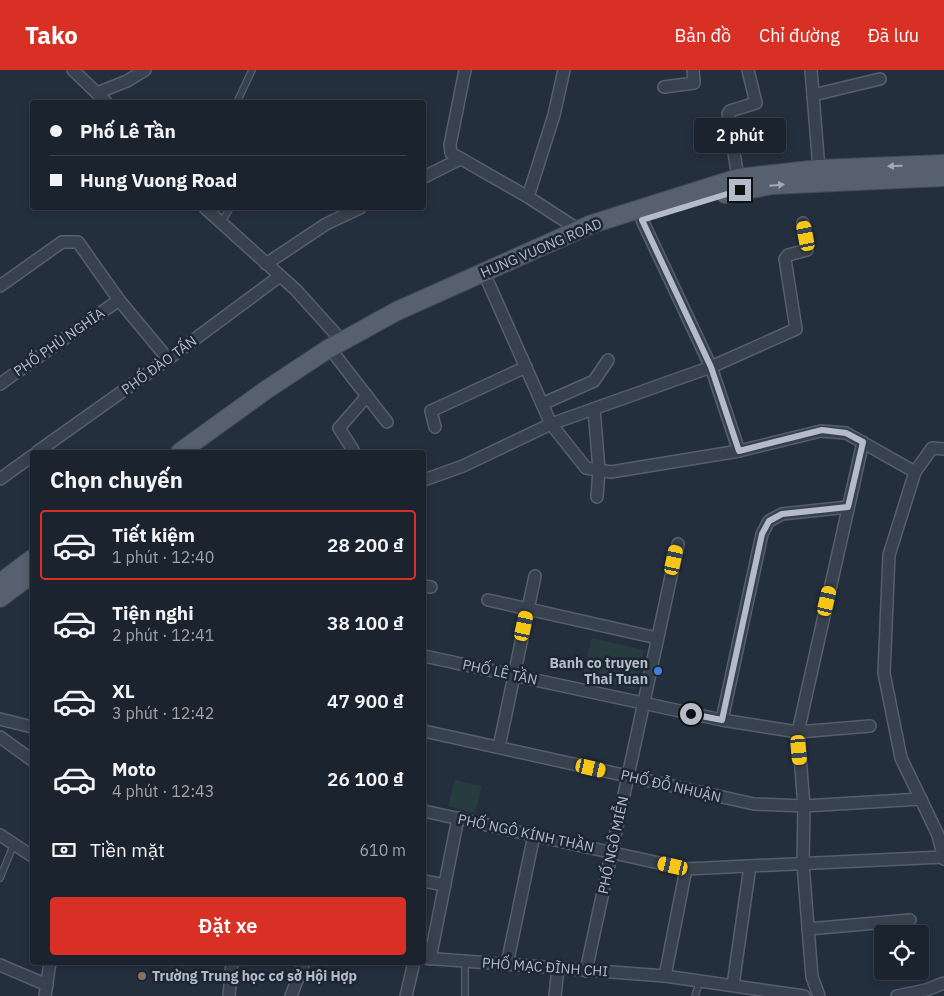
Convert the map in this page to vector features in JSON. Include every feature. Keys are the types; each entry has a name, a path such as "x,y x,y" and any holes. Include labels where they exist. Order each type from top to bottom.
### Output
{"main road":[{"name":"HUNG VUONG ROAD","path":"201,450 271,398 397,311 592,224 738,178 819,169 944,164"},
{"name":"HUNG VUONG ROAD","path":"183,450 266,390 342,348 597,234 740,190 821,182 944,177"},
{"path":"0,583 30,561"},
{"path":"0,598 30,576"}],"street":[{"path":"73,70 104,100"},
{"path":"97,93 127,81 145,70"},
{"path":"465,70 450,145 451,153 528,197 579,230"},
{"path":"528,197 554,116 564,70"},
{"path":"664,87 694,82 693,70"},
{"path":"738,178 728,114 730,111 756,103 748,70"},
{"path":"811,70 819,169"},
{"path":"813,95 880,78"},
{"path":"426,176 460,159"},
{"path":"207,210 296,290 342,348 367,396 388,422"},
{"path":"266,264 326,224 356,210"},
{"path":"642,220 711,367 739,451"},
{"path":"426,479 463,466 551,424 711,367 796,330 785,259 788,255 806,251 808,248 803,223"},
{"path":"0,286 62,242 72,240 78,242 119,300 168,359"},
{"name":"PHỐ ĐÀO TẤN","path":"40,450 168,359 280,276"},
{"path":"488,282 551,424 586,468 611,472 739,451 822,430 846,433 915,472"},
{"name":"PHỐ PHÙ NGHĨA","path":"0,384 119,300"},
{"path":"542,404 594,381 608,360"},
{"path":"435,427 430,412 526,367"},
{"path":"353,450 339,428 367,396"},
{"path":"594,409 600,470 597,497"},
{"path":"818,996 812,976 802,864 804,806 798,732 863,442"},
{"path":"944,449 932,448 915,472 889,555 884,673 901,758 938,835 944,858"},
{"path":"0,479 30,457"},
{"path":"722,720 762,534 769,521 782,514 848,507"},
{"name":"PHỐ NGÔ MIỄN","path":"586,971 678,544"},
{"path":"499,747 535,576"},
{"path":"488,600 657,638"},
{"name":"PHỐ LÊ TẦN","path":"426,656 643,704 722,720 798,732 870,726"},
{"path":"0,720 30,727"},
{"name":"PHỐ ĐỖ NHUẬN","path":"426,731 754,804 804,806 921,799"},
{"path":"0,737 30,759"},
{"name":"PHỐ NGÔ KÍNH THẦN","path":"426,811 686,869 944,858"},
{"path":"427,958 445,885 458,818"},
{"path":"0,835 14,844 30,851"},
{"path":"507,964 534,835"},
{"path":"733,985 750,866"},
{"path":"666,976 686,869"},
{"path":"426,881 445,885"},
{"path":"808,929 910,920"},
{"name":"PHỐ MẠC ĐĨNH CHI","path":"427,958 666,976 804,996"},
{"path":"0,965 46,990 50,965"},
{"path":"229,996 232,965"},
{"path":"290,996 303,965"},
{"path":"406,996 413,965"},
{"path":"555,996 558,968"},
{"path":"897,996 926,990 944,983"}],"lane":[{"path":"238,100 252,70"},
{"path":"221,223 229,210"},
{"path":"0,878 14,844"},
{"path":"465,961 465,996"},
{"path":"696,996 700,980"}],"green space":[{"path":"592,638 644,650 635,690 582,677"},
{"path":"455,780 482,786 475,813 448,806"}],"place":[{"name":"Banh co truyen Thai Tuan","path":"658,671"},
{"name":"Trường Trung học cơ sở Hội Hợp","path":"142,976"}],"route":[{"path":"691,714 722,720 762,534 769,521 782,514 848,507 863,442 846,433 822,430 739,451 711,367 642,220 740,190"}]}
